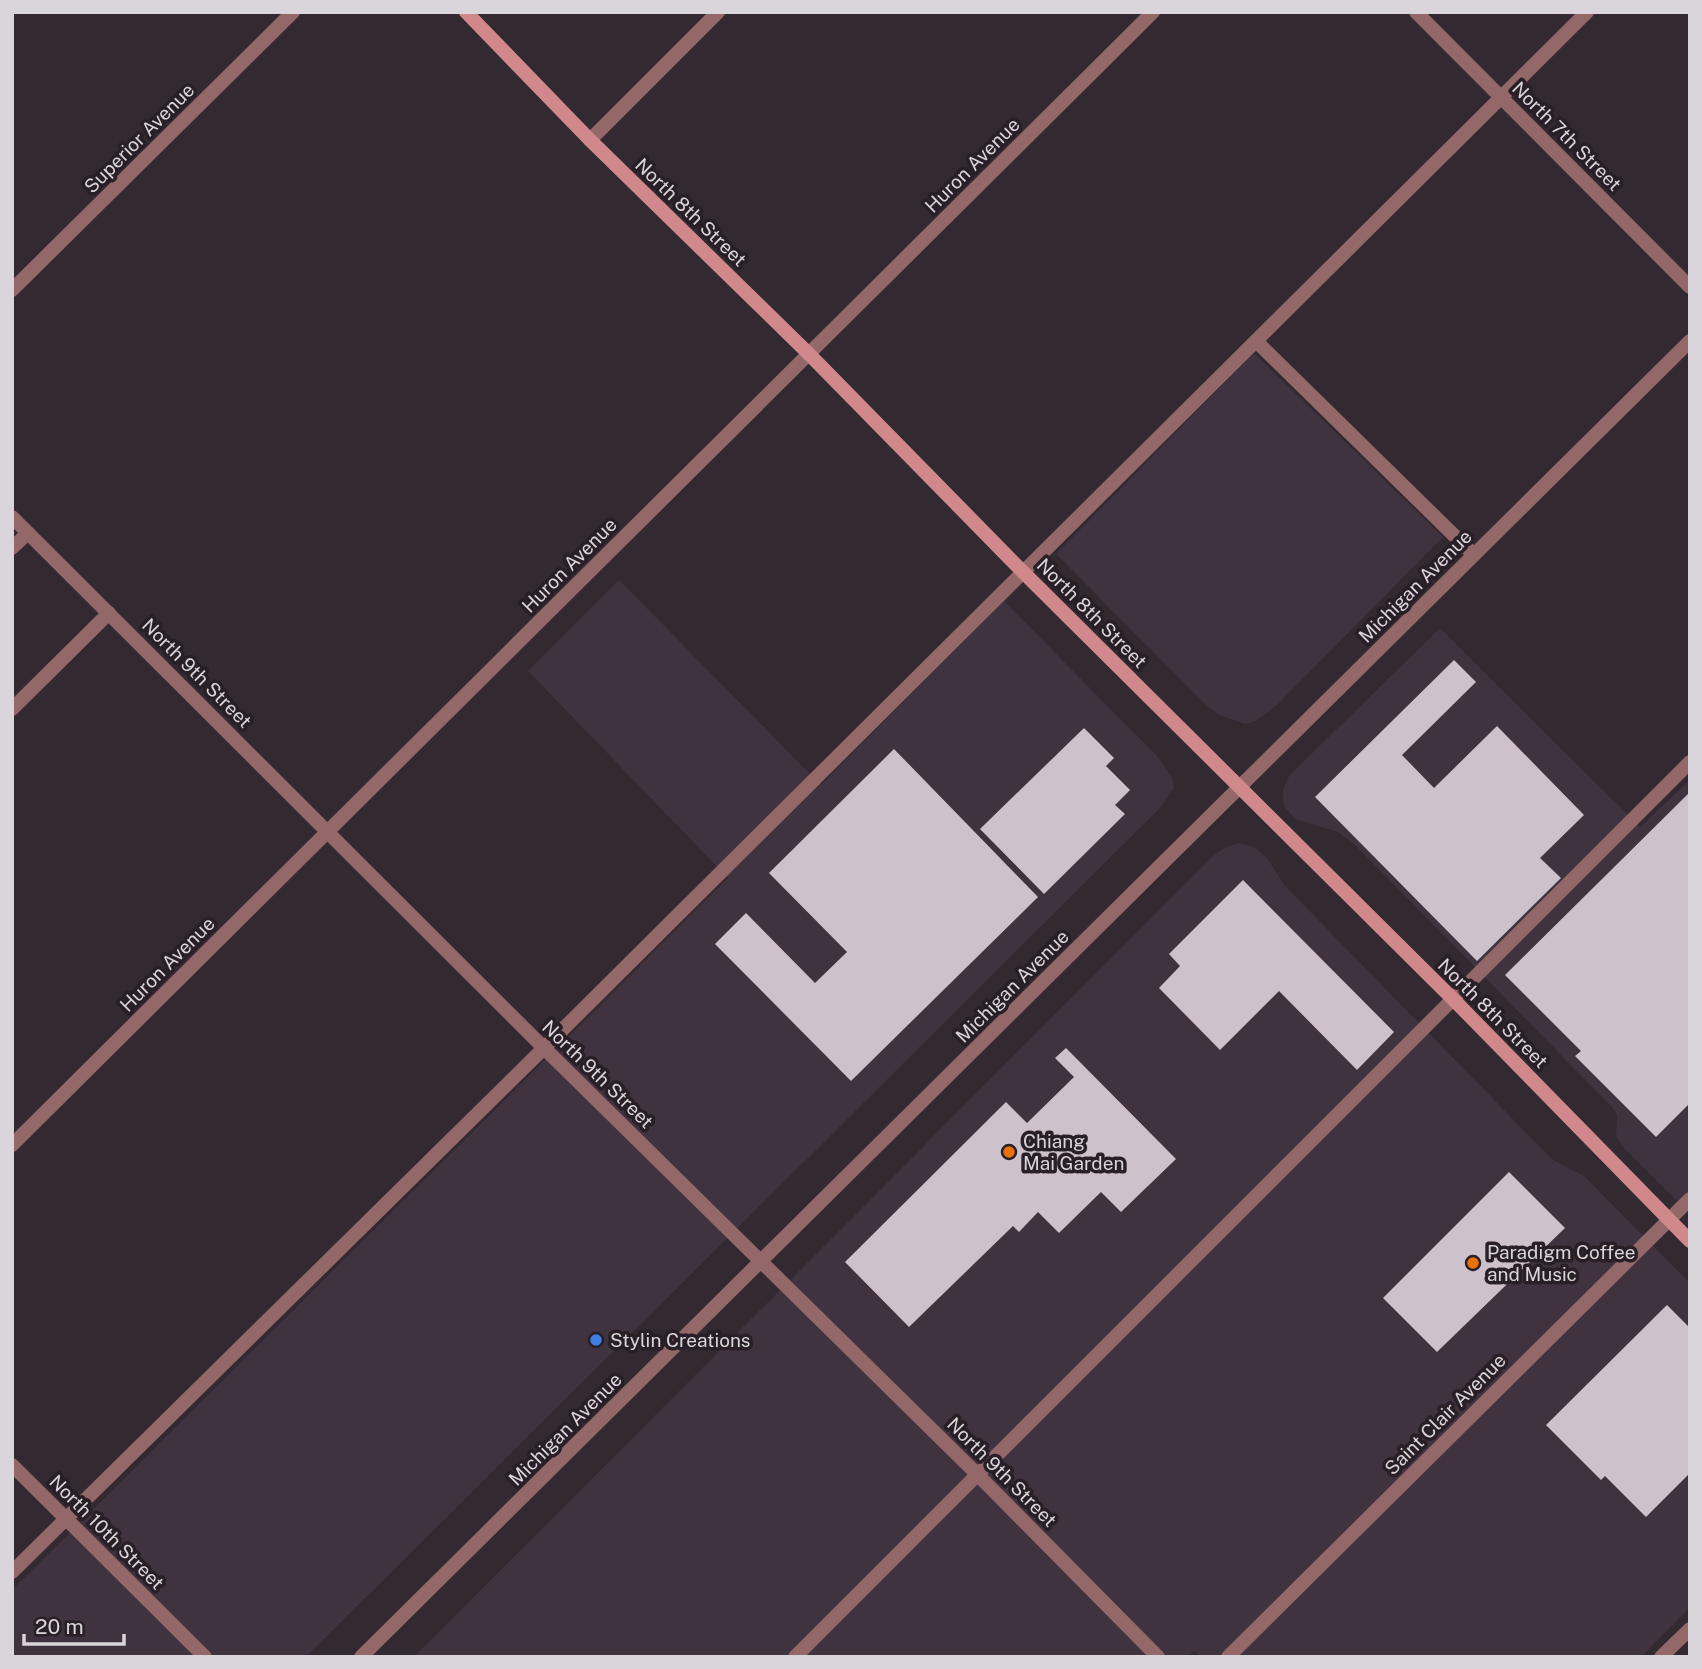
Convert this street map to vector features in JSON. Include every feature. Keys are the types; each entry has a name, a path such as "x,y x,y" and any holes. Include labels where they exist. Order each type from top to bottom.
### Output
{"main road":[{"name":"North 8th Street","path":"466,12 590,140 809,354 1023,572 1454,1000 1690,1241"}],"street":[{"name":"Superior Avenue","path":"12,290 293,12"},
{"path":"590,140 718,12"},
{"name":"Huron Avenue","path":"12,1145 1153,12"},
{"name":"North 7th Street","path":"1416,12 1690,287"},
{"path":"12,1572 1587,12"},
{"path":"1256,341 1474,555"},
{"name":"Michigan Avenue","path":"361,1657 1690,341"},
{"name":"North 9th Street","path":"12,517 1158,1657"},
{"path":"12,548 28,533"},
{"path":"12,709 109,613"},
{"path":"795,1657 1690,762"},
{"name":"Saint Clair Avenue","path":"1228,1657 1690,1199"},
{"name":"North 10th Street","path":"12,1465 205,1657"},
{"path":"1661,1657 1690,1629"}],"shaded area":[{"path":"1254,353 1443,537 1277,705 1256,721 1245,724 1219,715 1207,706 1056,554"},
{"path":"619,580 821,785 1004,601 1156,755 1172,777 1174,788 1162,806 306,1657 12,1657 12,1590 728,878 528,671"},
{"path":"1440,628 1640,827 1690,780 1690,1214 1622,1146 1616,1136 1617,1115 1612,1107 1354,844 1338,832 1295,819 1284,806 1283,790 1289,776"},
{"path":"1239,843 1254,847 1267,858 1285,886 1553,1160 1584,1176 1690,1283 1690,1608 1641,1657 1201,1657 1194,1651 1188,1657 414,1657 1213,856 1226,847"}],"building":[{"path":"1454,660 1476,682 1402,755 1434,788 1497,726 1584,815 1540,858 1561,878 1477,961 1315,797"},
{"path":"1084,728 1114,758 1106,766 1130,790 1115,805 1125,814 1044,894 980,829"},
{"path":"894,749 1038,897 851,1081 715,944 746,913 815,983 847,952 769,873"},
{"path":"1690,792 1690,1103 1656,1137 1575,1056 1581,1051 1505,975"},
{"path":"1243,880 1394,1032 1357,1070 1279,991 1220,1050 1159,988 1180,966 1169,954"},
{"path":"1066,1048 1176,1159 1121,1212 1101,1192 1059,1233 1038,1212 1019,1232 1013,1226 909,1327 845,1262 1006,1102 1027,1123 1074,1077 1055,1058"},
{"name":"Paradigm Coffee and Music","path":"1509,1172 1565,1228 1437,1352 1383,1298"},
{"path":"1667,1305 1690,1328 1690,1473 1646,1517 1605,1476 1601,1480 1546,1425"}],"place":[{"name":"Chiang Mai Garden","path":"1009,1152"},
{"name":"Paradigm Coffee and Music","path":"1473,1263"},
{"name":"Stylin Creations","path":"596,1340"}]}
